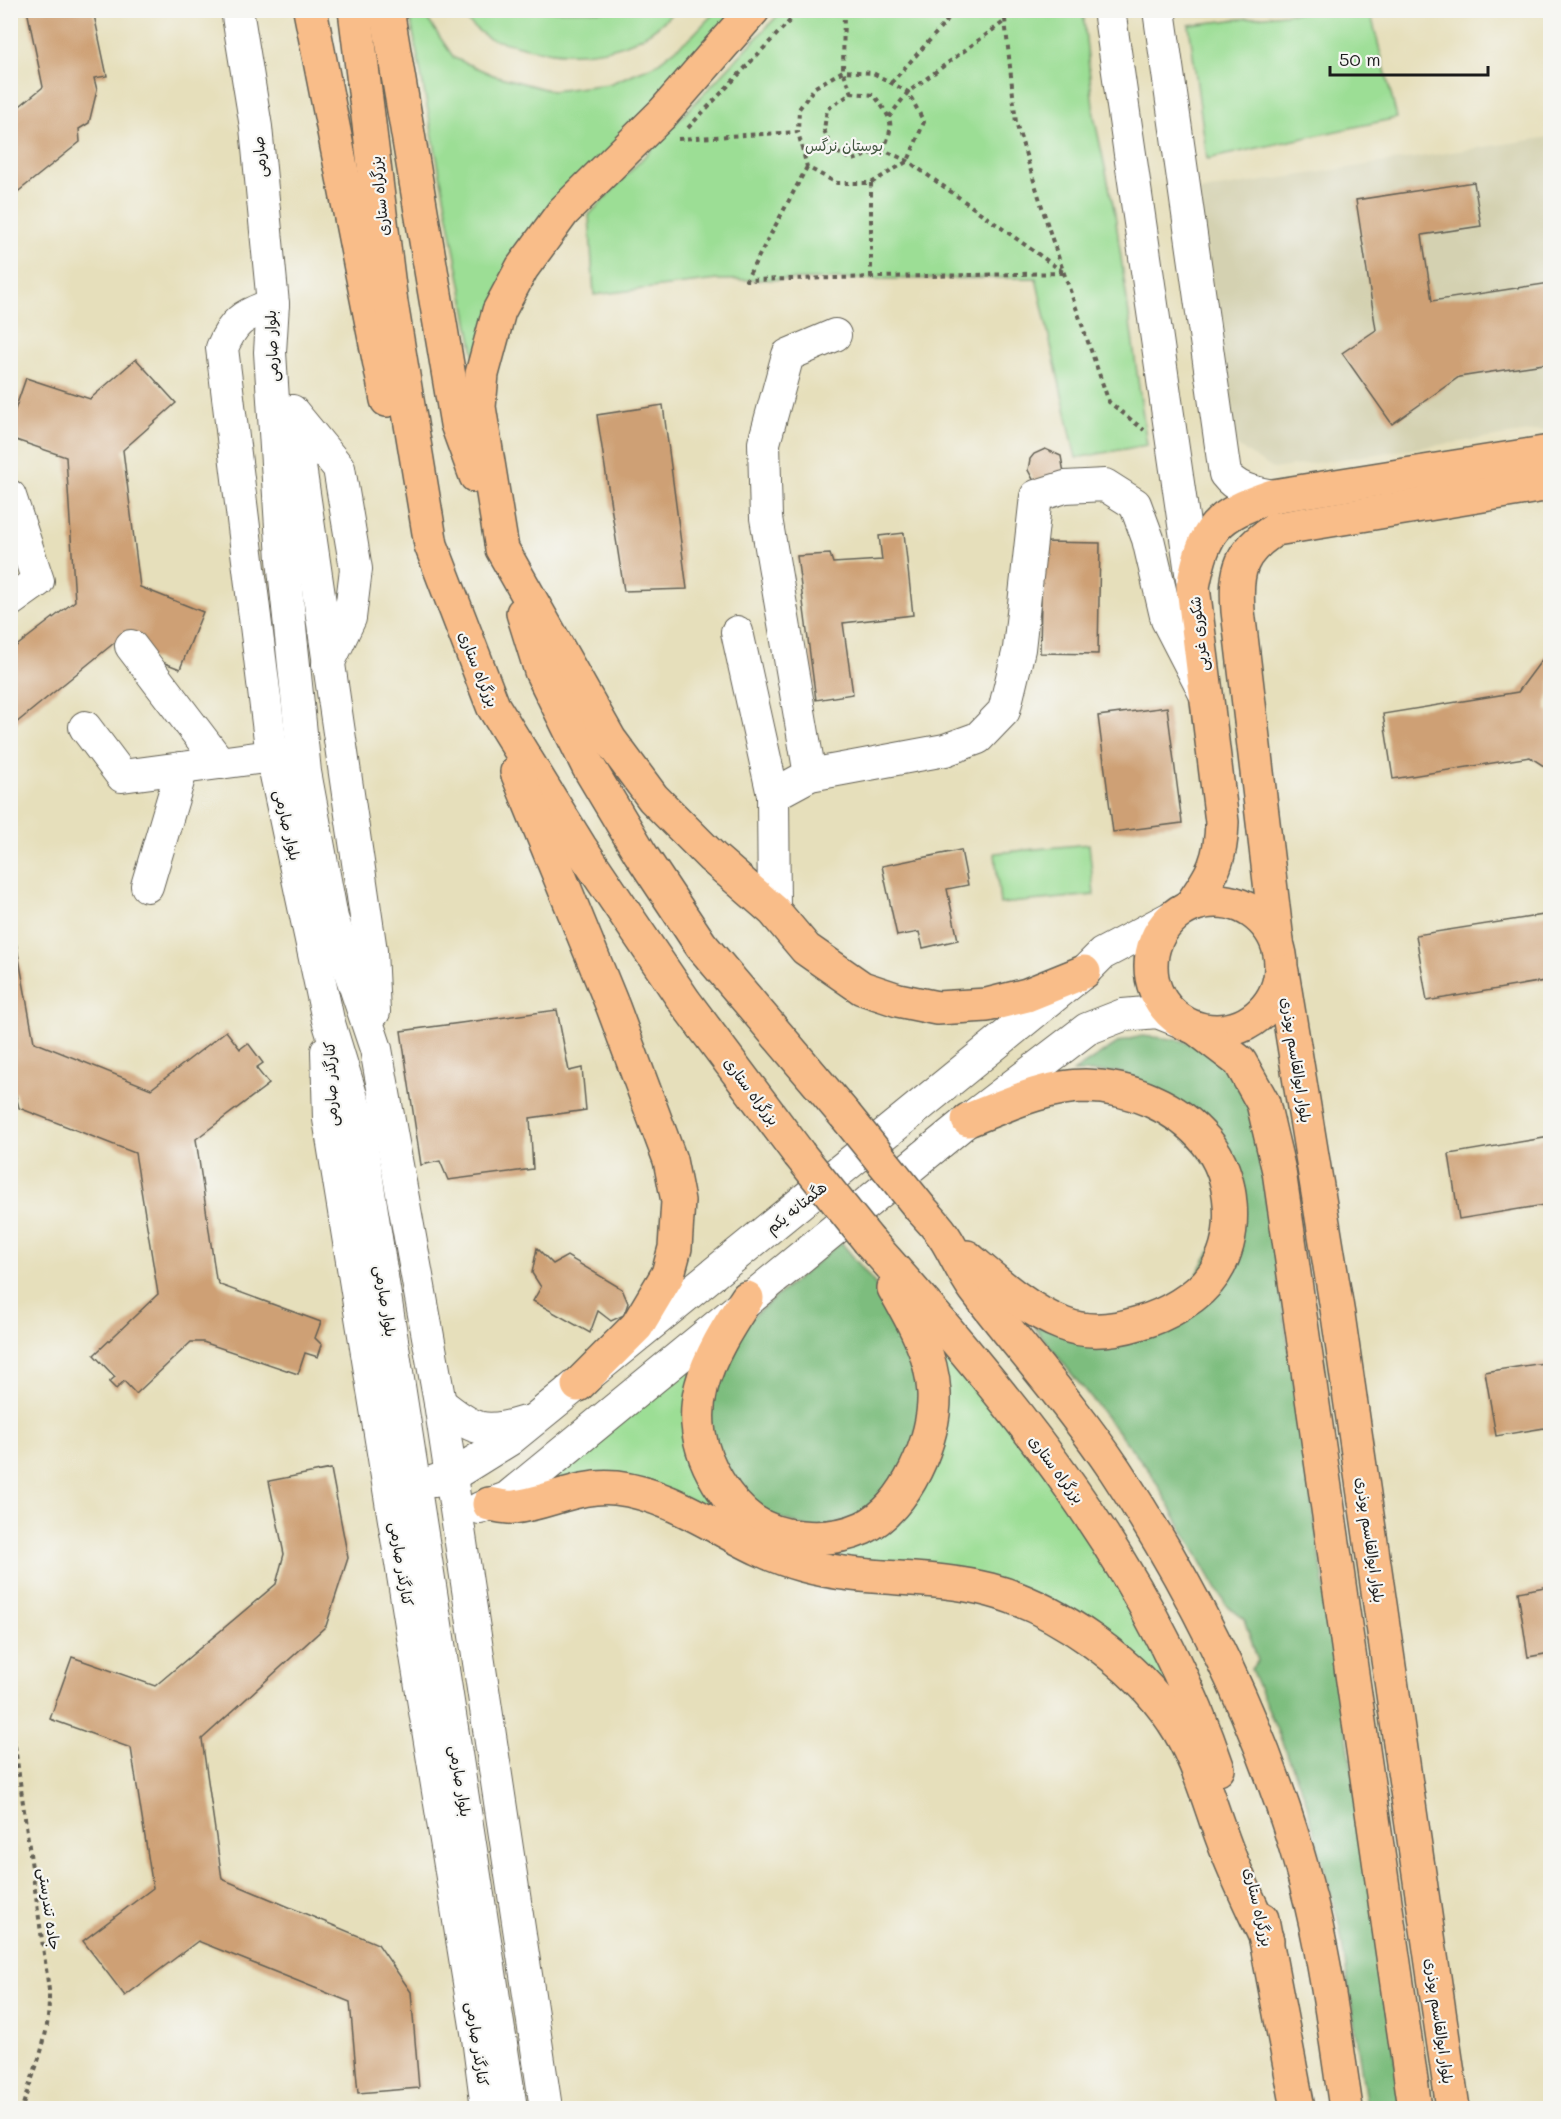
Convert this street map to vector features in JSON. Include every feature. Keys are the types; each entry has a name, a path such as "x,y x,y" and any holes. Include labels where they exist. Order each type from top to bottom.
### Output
{"main road":[{"path":"310,10 376,354 406,480 431,545"},
{"name":"بزرگراه ستاری","path":"352,10 359,44 391,303 431,545 493,706 580,847 678,992 799,1154 869,1241 962,1344 1085,1505 1118,1560 1175,1662 1211,1746 1246,1850 1267,1940 1298,2109"},
{"path":"387,10 457,424 502,549 541,671 588,766 701,945 845,1115 945,1238 973,1286 1059,1393 1114,1469 1162,1545 1217,1649 1258,1740 1287,1817 1311,1903 1325,1972 1346,2109"},
{"path":"753,10 663,113 562,212 522,268 499,311 482,374 479,407 502,549 610,740 653,798 712,856 774,911 806,949 862,988 897,1000 936,1008 987,1005 1027,995 1084,972"},
{"name":"شکوری غربی","path":"1181,912 1214,872 1222,848 1222,822 1204,693 1193,587 1200,551 1216,524 1240,507 1273,496 1551,452"},
{"path":"1187,1024 1226,1031 1253,1021 1273,1000 1280,957 1238,611 1236,582 1242,561 1256,542 1276,529 1551,484"},
{"path":"493,706 532,814 613,1007 670,1160 678,1201 675,1248 668,1274 637,1326 578,1385"},
{"path":"1280,957 1263,920 1242,905 1217,900 1181,912 1157,937 1150,959 1152,982 1161,1003 1240,1062 1263,1103 1279,1171 1415,2109"},
{"name":"بلوار ابوالقاسم بوذری","path":"1280,957 1335,1292 1453,2109"},
{"path":"945,1238 1034,1309 1065,1325 1112,1331 1154,1319 1187,1300 1214,1275 1228,1239 1231,1208 1223,1171 1207,1142 1186,1121 1155,1101 1126,1092 1087,1086 1065,1087 1015,1102 968,1120"},
{"path":"747,1298 714,1350 705,1369 699,1397 698,1424 705,1453 714,1476 728,1498 745,1517 764,1530 788,1536 817,1538 846,1535 865,1527 883,1514 915,1471 926,1445 933,1418 934,1393 922,1341 869,1241"},
{"path":"1298,1297 1335,1292"},
{"path":"476,1508 513,1507 574,1490 612,1488 643,1492 683,1509 755,1549 780,1559 855,1576 944,1582 990,1590 1025,1602 1059,1618 1120,1663 1173,1721 1201,1779 1224,1842 1267,1940"}],"street":[{"name":"صارمی","path":"237,10 256,128 273,304"},
{"path":"1109,10 1193,587"},
{"path":"1159,10 1225,474 1232,484 1244,490 1273,496"},
{"name":"بلوار صارمی","path":"511,2109 505,2068 491,2026 422,1524 357,1115 328,1020 272,756 222,348 230,329 242,317 273,304 270,352 283,559 305,772 332,918 376,1049 452,1476 476,1508 465,1566 546,2109"},
{"path":"810,775 766,518 764,443 788,355 835,335"},
{"path":"270,352 292,411 371,951 376,1049"},
{"path":"292,411 339,468 356,569 350,618 328,664"},
{"path":"773,795 810,775 945,750 978,738 1004,711 1019,649 1036,496 1065,487 1105,485 1135,504 1148,539 1167,620 1204,693"},
{"path":"10,496 38,581 10,601"},
{"path":"737,632 773,795 774,911"},
{"path":"130,646 220,763"},
{"path":"85,727 122,776 272,756"},
{"path":"147,886 182,768"},
{"name":"هگمتانه یکم","path":"415,1486 452,1476 509,1440 1084,972 1102,954 1181,912"},
{"path":"422,1524 507,1498 747,1298 968,1120 1087,1029 1124,1015 1157,1012 1187,1024"},
{"name":"کنارگذر صارمی","path":"328,1020 329,1119 377,1413 491,2026 487,2109"},
{"path":"440,1403 468,1425 487,1430 500,1430 535,1419"},
{"path":"491,2026 528,1998"},
{"path":"491,2026 533,2030"},
{"path":"505,2068 539,2063"}],"path":[{"path":"798,132 678,139 800,10"},
{"path":"844,10 843,71 852,93"},
{"path":"891,83 957,10"},
{"path":"1004,10 1016,123 1063,273 1109,402 1173,452"},
{"path":"889,117 908,92 1005,21"},
{"path":"807,167 837,183 871,183 908,161 924,122 908,92 873,73 843,71 814,87 799,109 798,132 807,167 746,280 1063,273"},
{"path":"883,150 891,132 889,117 874,95 852,93 827,109 824,130 832,150 853,160 883,150 908,161 1063,273"},
{"path":"871,183 871,279"},
{"name":"جاده تندرستی","path":"10,1710 49,1990 50,2022 42,2054 22,2109"}],"shaded area":[{"path":"1550,137 1550,429 1273,469 1236,445 1198,191"}],"green space":[{"path":"409,11 422,11 454,58 493,75 552,91 609,84 655,65 692,36 716,11 740,11 648,109 475,358"},
{"path":"456,11 674,11 640,38 621,46 579,53 536,50 495,40 480,32"},
{"name":"بوستان نرگس","path":"782,11 1083,11 1094,116 1115,214 1147,445 1076,458 1036,278 717,280 594,295 589,215"},
{"path":"1309,11 1370,11 1397,118 1207,159 1189,25"},
{"path":"1089,844 1094,895 1000,904 995,853"},
{"path":"1141,1036 1175,1039 1207,1049 1229,1070 1254,1118 1403,2108 1367,2108 1339,1923 1304,1794 1251,1669 1258,1661 1244,1619 1226,1605 1150,1472 1035,1328 1168,1326 1237,1203 1142,1081 1118,1072 1073,1072 1119,1042"},
{"path":"841,1242 901,1316 923,1389 911,1459 865,1515 814,1529 751,1509 710,1435 708,1414 731,1335"},
{"path":"926,1326 1068,1497 1166,1670 1209,1781 1078,1623 863,1570 816,1549"},
{"path":"719,1328 729,1515 682,1500 530,1493"}],"building":[{"path":"27,10 93,10 107,76 94,78 97,90 89,123 79,129 80,142 10,198 10,114 43,87"},
{"path":"1474,182 1481,226 1422,235 1432,301 1550,283 1550,363 1459,377 1392,424 1342,353 1376,330 1356,200"},
{"path":"136,359 176,403 123,450 140,587 203,612 180,669 114,643 10,728 10,651 75,601 66,457 10,438 10,424 26,378 90,399"},
{"path":"663,405 687,589 624,591 597,415"},
{"path":"1045,449 1061,456 1064,473 1034,481 1028,470 1030,459 1034,454"},
{"path":"904,533 913,615 843,623 853,694 816,700 797,556 830,554 833,563 882,560 879,536"},
{"path":"1042,542 1100,543 1098,654 1040,653"},
{"path":"1550,649 1550,695 1546,702 1547,711 1550,710 1550,770 1530,757 1393,779 1383,714 1518,692"},
{"path":"1167,707 1182,823 1113,832 1098,716"},
{"path":"961,850 968,885 947,889 958,940 923,948 919,932 897,936 882,866"},
{"path":"1550,914 1550,980 1427,1001 1416,935"},
{"path":"10,931 14,931 34,1042 151,1089 226,1031 240,1049 248,1043 263,1063 256,1068 269,1084 196,1139 216,1279 220,1285 321,1322 315,1338 322,1345 318,1357 305,1353 298,1374 203,1342 191,1342 136,1394 124,1381 116,1389 109,1382 115,1377 94,1355 158,1294 135,1153 19,1108 15,1092 10,1094"},
{"path":"557,1010 569,1071 582,1068 586,1110 530,1118 533,1169 448,1180 440,1161 421,1165 401,1031"},
{"path":"1550,1137 1550,1204 1459,1219 1449,1154"},
{"path":"537,1248 553,1264 567,1256 622,1289 628,1303 624,1315 611,1321 598,1311 590,1333 533,1301 541,1287 532,1273"},
{"path":"1550,1362 1550,1427 1496,1436 1485,1372"},
{"path":"331,1469 348,1558 326,1626 202,1739 222,1879 378,1944 411,1992 419,2088 358,2093 350,2002 198,1941 125,1996 83,1941 153,1888 131,1748 50,1719 72,1657 155,1686 276,1584 284,1554 269,1481"},
{"path":"1550,1586 1550,1653 1528,1657 1518,1592"}]}
